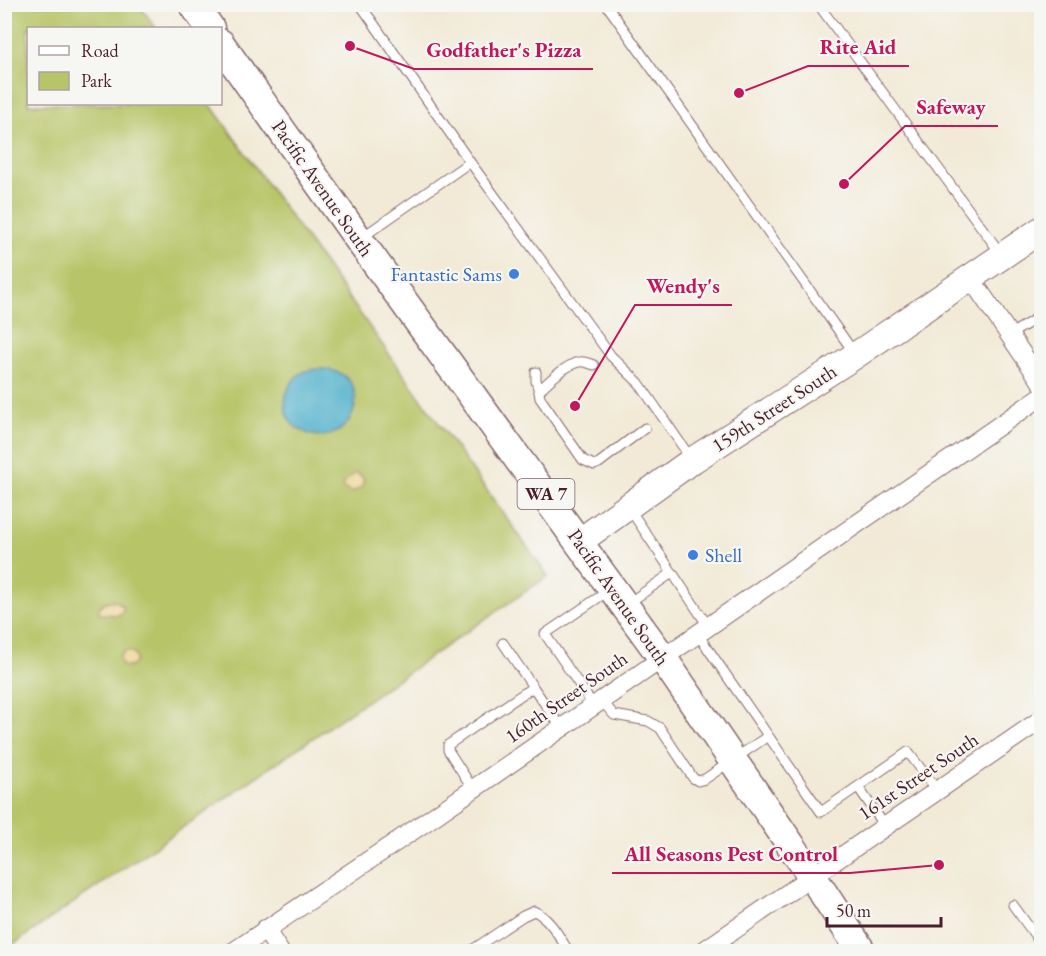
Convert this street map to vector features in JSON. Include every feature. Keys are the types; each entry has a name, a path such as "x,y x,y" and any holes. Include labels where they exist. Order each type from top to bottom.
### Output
{"main road":[{"path":"193,4 209,27"},
{"name":"Pacific Avenue South","path":"222,46 359,240 619,596 862,951"}],"street":[{"name":"159th Street South","path":"580,541 693,460 856,355 1041,229"},
{"path":"970,277 1041,383"},
{"name":"160th Street South","path":"233,951 473,789 1041,396"},
{"name":"161st Street South","path":"709,950 1041,718"},
{"path":"266,929 280,951"}],"lane":[{"path":"606,4 856,355"},
{"path":"818,4 1002,256"},
{"path":"365,6 470,162 611,356 639,383 693,460"},
{"path":"359,240 470,162"},
{"path":"1009,335 1041,315"},
{"path":"539,392 543,386 574,363 581,361 594,365"},
{"path":"536,372 540,398 583,460 589,464 599,463 645,428"},
{"path":"627,507 672,573 702,629 768,736 821,812 908,752 937,790"},
{"path":"672,573 619,596 545,634 597,702 614,715 648,721 660,728 693,778 698,781 705,779 768,736"},
{"path":"503,642 561,727"},
{"path":"473,789 448,750 448,745 533,687"},
{"path":"858,787 885,825"},
{"path":"1013,905 1041,945"},
{"path":"470,951 534,911 550,925 569,951"}],"green space":[{"path":"5,5 139,5 155,27 27,27 27,105 211,105 548,576 5,950"}],"sand":[{"path":"356,473 363,477 363,486 352,493 343,488 343,483"},
{"path":"116,601 123,606 123,611 119,615 100,614 98,611 103,604"},
{"path":"125,651 131,651 136,659 134,665 125,667 120,662 120,656"}],"water":[{"path":"325,369 343,375 353,386 356,400 353,414 344,426 332,434 316,436 297,428 291,422 285,406 286,397 292,381 298,375 308,370"}],"place":[{"name":"Godfather's Pizza","path":"350,46"},
{"name":"Rite Aid","path":"739,93"},
{"name":"Safeway","path":"844,184"},
{"name":"Fantastic Sams","path":"514,274"},
{"name":"Wendy's","path":"575,406"},
{"name":"Shell","path":"693,555"},
{"name":"All Seasons Pest Control","path":"939,865"}]}
